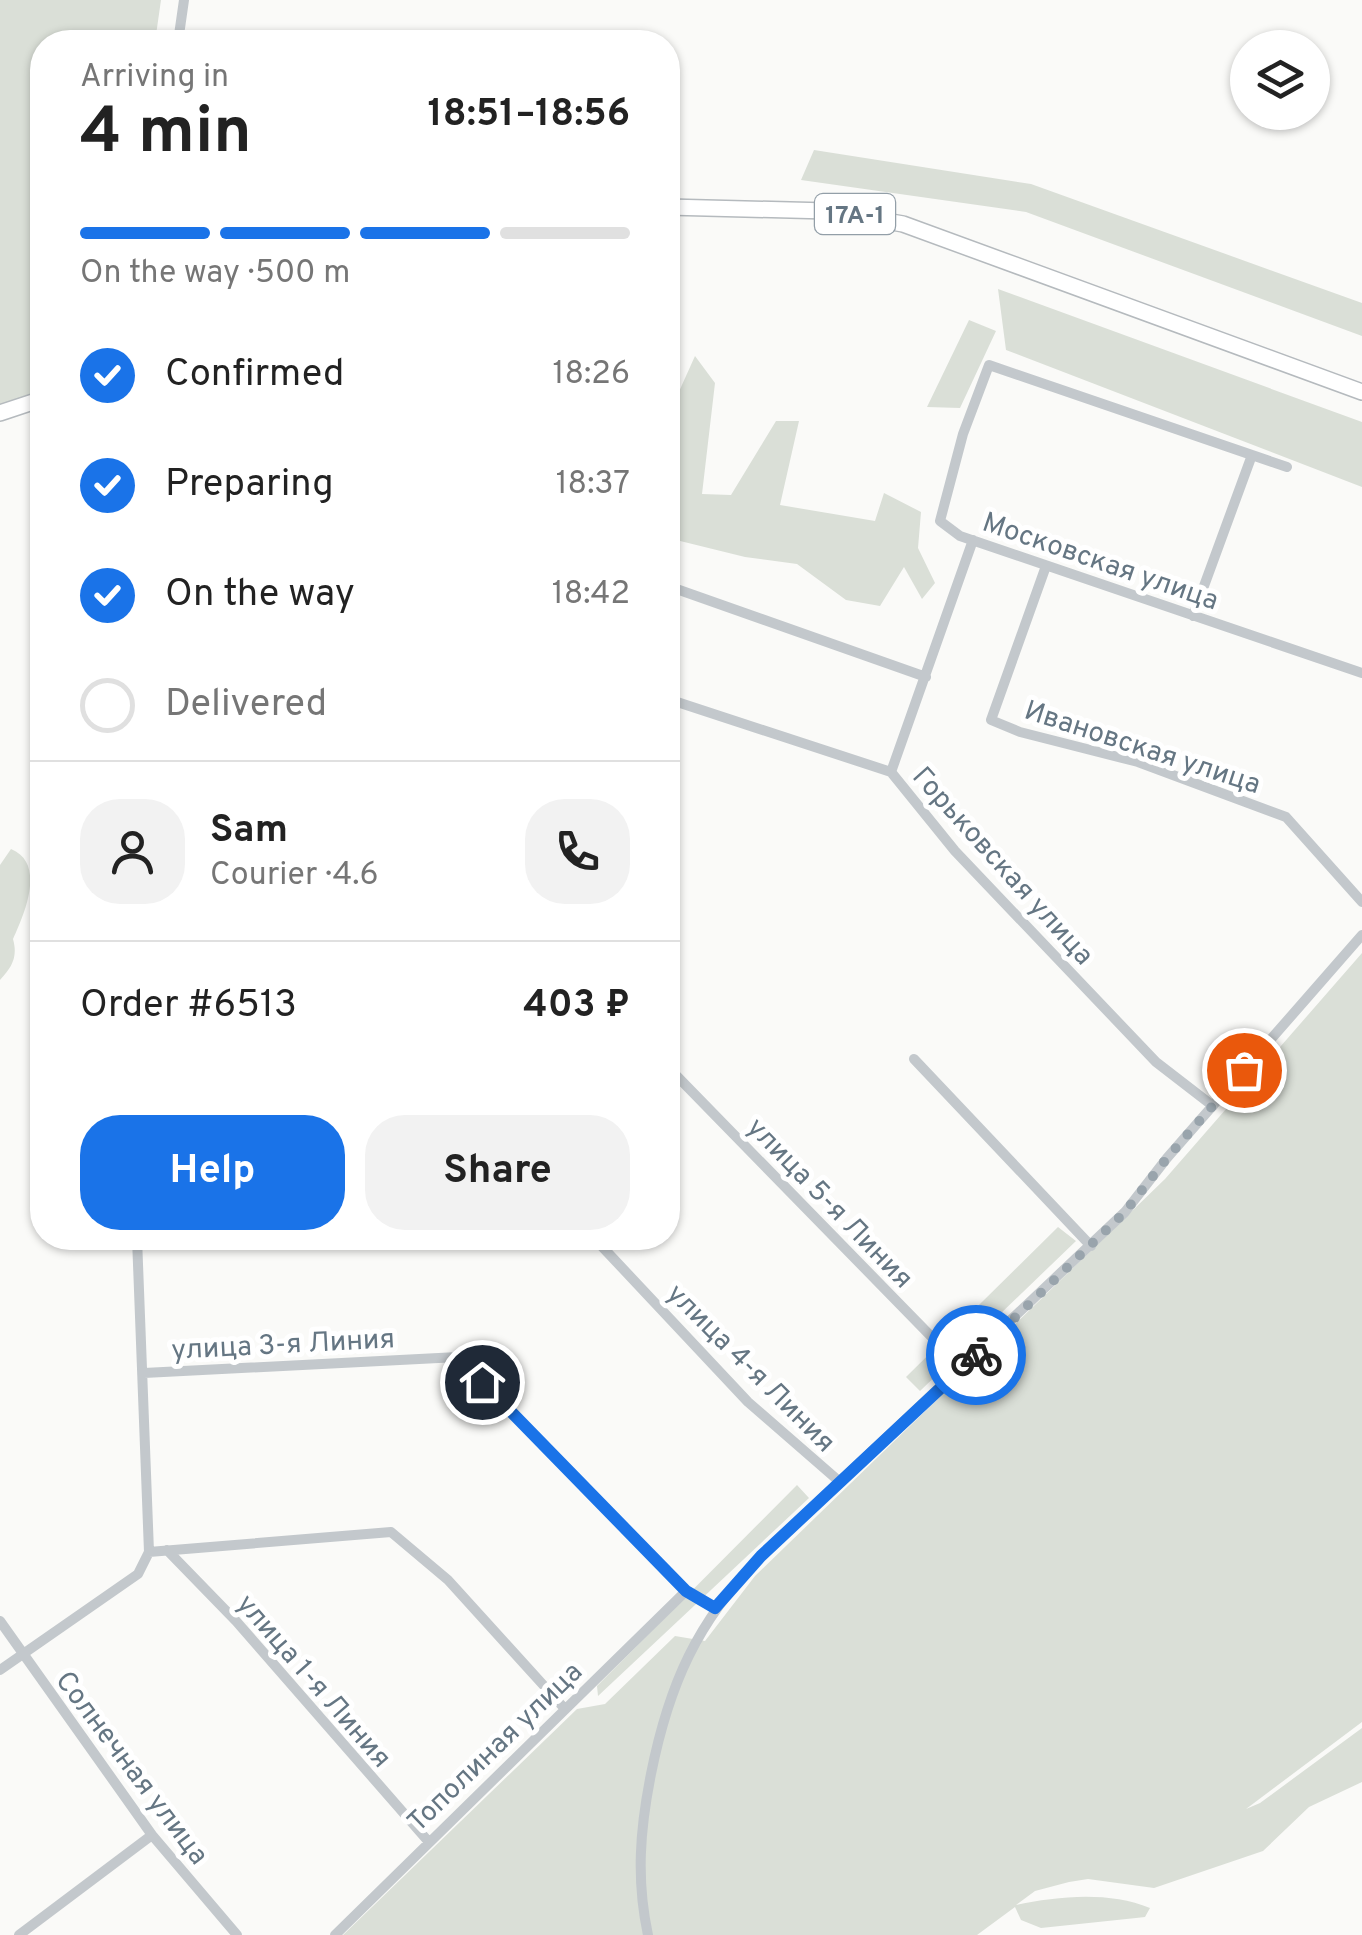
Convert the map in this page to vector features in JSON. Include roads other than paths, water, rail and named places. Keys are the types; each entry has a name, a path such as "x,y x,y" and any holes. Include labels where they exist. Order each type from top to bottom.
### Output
{"main road":[{"name":"17А-1","path":"680,207 828,210 903,224 1362,392"},
{"path":"0,414 30,403"}],"street":[{"path":"180,30 184,0"},
{"name":"Московская улица","path":"1287,467 989,365 963,434 940,520 960,536 1362,673"},
{"path":"1193,616 1252,455"},
{"path":"891,772 973,540"},
{"name":"Ивановская улица","path":"1046,566 992,720 1020,732 1138,762 1286,816 1362,902"},
{"path":"680,590 926,677"},
{"name":"Горьковская улица","path":"680,703 891,772 955,851 1156,1062 1213,1106"},
{"path":"648,1935 640,1878 640,1835 661,1724 690,1650 715,1608 761,1556 1125,1212 1362,935"},
{"path":"914,1059 1091,1246"},
{"name":"улица 5-я Линия","path":"680,1079 962,1368"},
{"path":"0,1670 138,1574 149,1552 139,1250"},
{"name":"улица 4-я Линия","path":"605,1250 748,1402 840,1482"},
{"name":"улица 3-я Линия","path":"144,1372 458,1357 686,1591 715,1608"},
{"path":"149,1552 391,1532 448,1580 565,1709"},
{"name":"улица 1-я Линия","path":"166,1550 236,1621 428,1841"},
{"name":"Тополиная улица","path":"335,1935 686,1591"},
{"name":"Солнечная улица","path":"0,1621 152,1835 237,1935"},
{"path":"19,1935 152,1835"}]}
